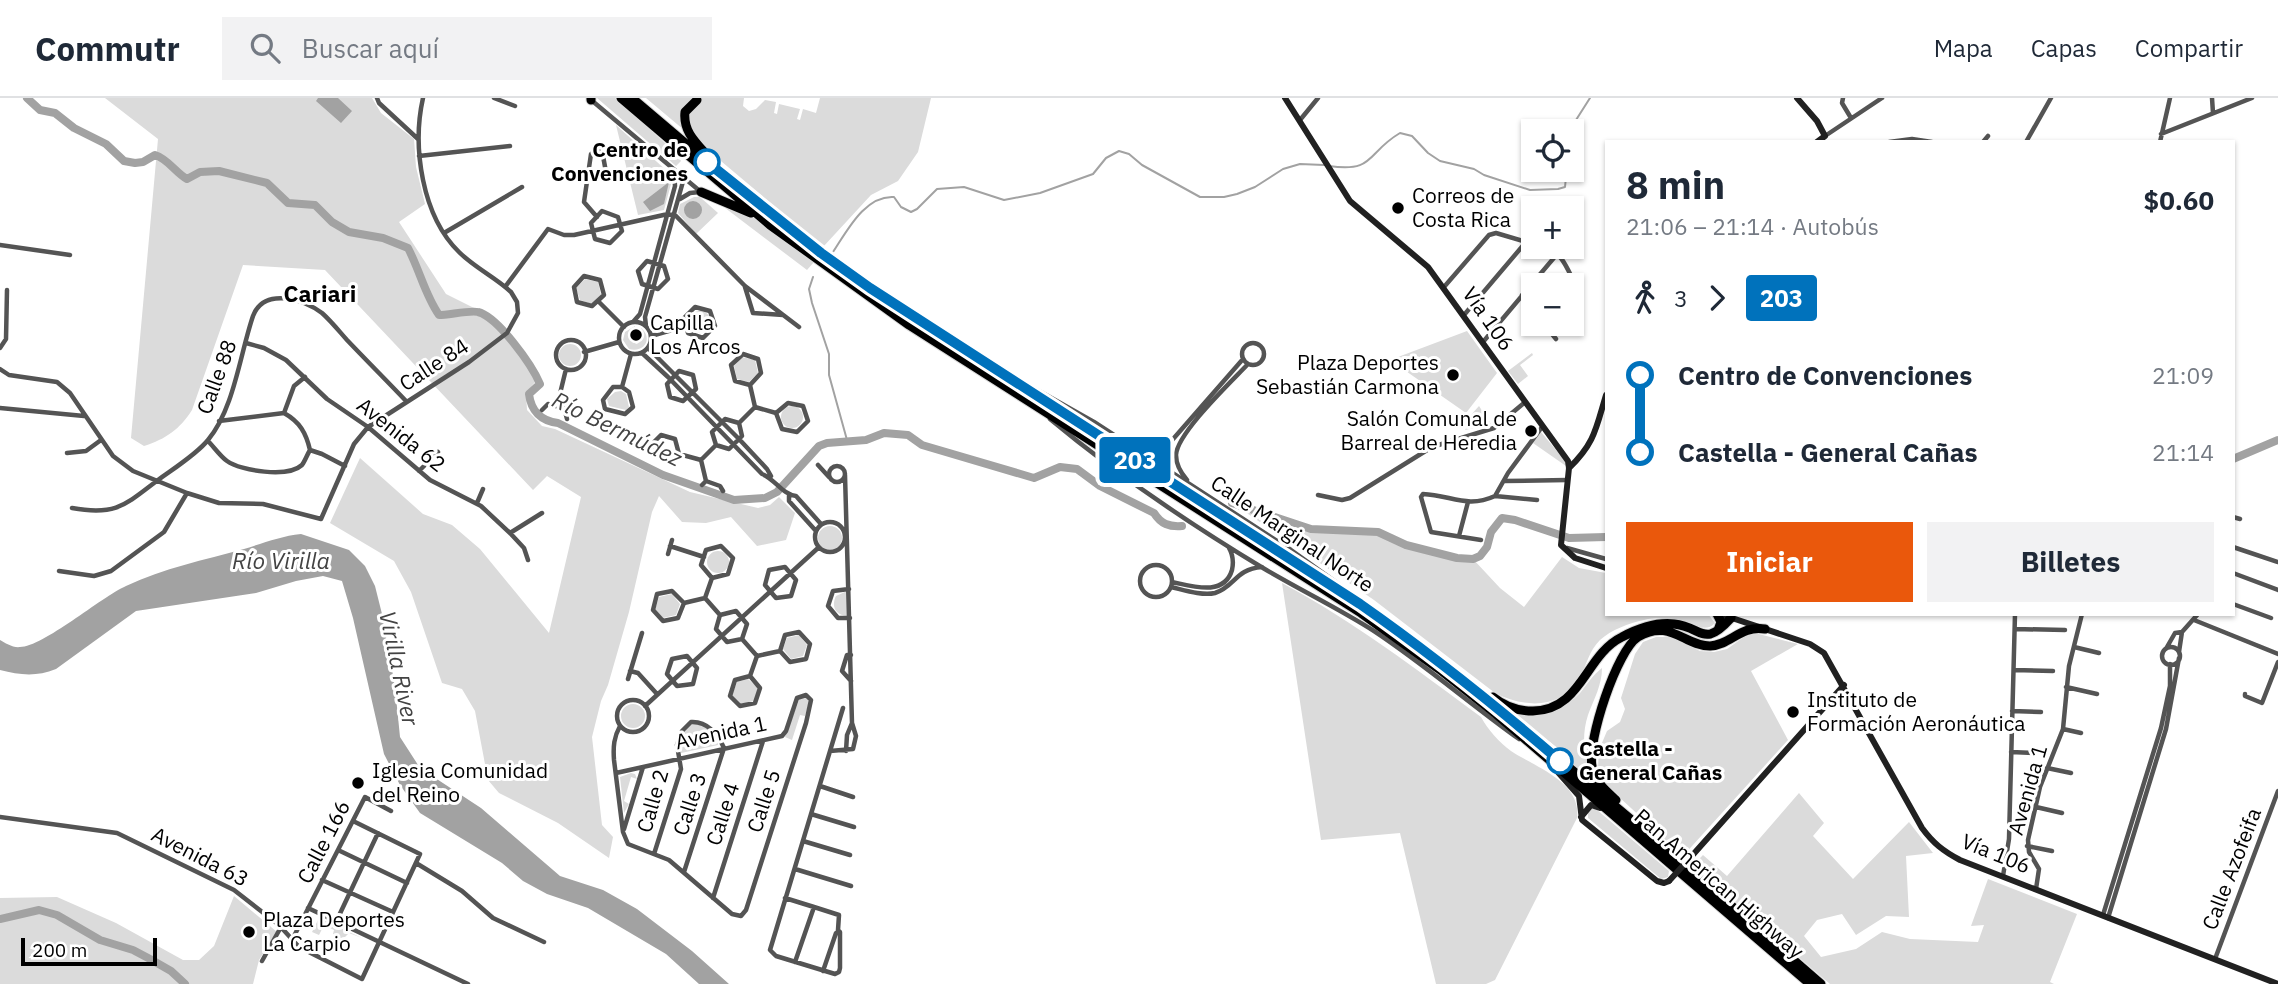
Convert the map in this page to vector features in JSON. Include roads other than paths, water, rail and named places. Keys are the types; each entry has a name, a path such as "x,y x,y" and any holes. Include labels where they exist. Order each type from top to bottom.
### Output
{"highway":[{"name":"Pan American Highway","path":"621,98 760,216 909,325 1361,613 1439,669 1496,714 1810,984"},
{"path":"632,98 738,188 870,288 1360,604 1426,650 1678,859 1821,984"},
{"path":"697,100 688,107 684,120 686,129 695,142 717,166 821,253"},
{"path":"701,192 760,216"},
{"path":"1360,604 1435,650 1501,703 1516,709 1533,711 1553,706 1568,698 1605,649 1626,635 1652,626 1669,624 1705,635 1717,632 1732,618"},
{"path":"1717,632 1721,622 1719,616"},
{"path":"1730,637 1732,618"},
{"path":"1678,859 1597,781 1591,765 1592,741 1618,666 1629,646 1650,633 1667,631 1711,646 1748,629 1765,629"}],"main road":[{"name":"Vía 106","path":"1285,98 1350,201 1428,267 1568,461 1569,468"},
{"path":"1797,98 1825,136 1820,140"},
{"path":"1605,398 1591,442 1569,468 1561,534 1561,547 1575,558 1605,568"},
{"name":"Vía 106","path":"1725,616 1810,644 1820,650 1844,685 1909,806 1933,843 1960,860 2278,984"},
{"path":"1540,754 1576,792 1580,800 1581,817 1657,881 1664,883 1670,881 1844,685"},
{"path":"1823,709 1839,698 1847,698 1853,702"},
{"path":"1581,817 1593,804 1614,816"}],"street":[{"path":"377,98 379,103 418,139"},
{"path":"423,98 418,139 419,156 431,205 444,233 465,258 505,287 548,229 569,235 671,214 684,178"},
{"path":"494,98 515,106"},
{"path":"1299,121 1318,98"},
{"path":"1843,98 1842,103 1852,118"},
{"path":"1825,136 1882,98"},
{"path":"2027,140 2051,98"},
{"path":"2160,140 2170,98"},
{"path":"2212,98 2213,113"},
{"path":"2161,134 2252,98"},
{"path":"590,99 701,192"},
{"path":"1985,140 1988,136"},
{"path":"419,156 510,145"},
{"path":"588,171 606,172 600,151 591,154 588,171 584,202 597,217"},
{"path":"650,287 645,317 651,335 648,348 642,353 631,354 619,342 619,337 624,327 640,314 650,287 671,214 674,170"},
{"path":"444,233 522,187"},
{"path":"677,203 685,195 701,192"},
{"path":"603,211 618,217 620,225 622,231 610,243 595,239 591,223 603,211"},
{"path":"671,214 745,286 799,327"},
{"path":"1444,287 1489,235 1496,233 1521,240"},
{"path":"0,245 70,255"},
{"path":"1464,315 1521,248"},
{"path":"1541,273 1553,259"},
{"path":"647,261 664,266 668,279 658,289 650,287 642,284 638,271 647,261"},
{"path":"584,276 600,280 604,295 598,301 592,306 578,302 574,287 584,276"},
{"path":"745,286 753,313 786,316"},
{"name":"Calle 84","path":"187,493 219,503 263,504 321,519 354,444 368,427 470,362 508,333 516,319 518,307 514,296 505,287"},
{"name":"Calle Marginal Norte","path":"870,288 910,310 1020,380 1068,405 1291,550 1408,632"},
{"path":"0,348 6,339 7,290"},
{"path":"1483,342 1521,296"},
{"name":"Calle 88","path":"72,508 97,512 114,510 129,502 208,441 236,379 254,313 264,302 281,298 293,299 323,314 406,401"},
{"path":"598,301 624,327"},
{"path":"695,307 710,311 715,326 703,338 688,333 686,326 684,318 695,307"},
{"path":"633,322 646,326"},
{"path":"651,335 686,326"},
{"path":"567,340 582,344 584,352 586,360 575,371 559,367 555,351 567,340"},
{"path":"584,352 619,342"},
{"name":"Avenida 62","path":"246,343 275,353 327,399 368,427 419,471 447,490 477,503 524,548 528,560"},
{"path":"1252,343 1261,347 1263,359 1258,364 1248,364 1243,359 1245,346 1252,343"},
{"path":"648,348 694,391 767,468 772,478 788,495 789,501 816,531"},
{"path":"642,353 762,474 772,478"},
{"path":"622,387 631,354"},
{"path":"743,354 758,359 761,373 750,384 735,381 731,365 743,354"},
{"path":"1138,450 1156,452 1167,446 1243,359"},
{"path":"1192,486 1177,464 1178,446 1194,423 1248,364"},
{"path":"0,369 9,375 57,382 70,393 100,440 121,463 187,493 164,532 111,571 94,576 59,571"},
{"path":"556,406 566,369"},
{"path":"679,371 693,375 696,389 683,401 670,397 667,384 677,374 679,371"},
{"path":"284,413 294,386 305,377"},
{"path":"750,384 755,407"},
{"path":"613,387 622,387 629,392 633,407 625,414 605,409 603,400 613,387"},
{"path":"1022,397 1140,486 1223,543 1381,636 1481,713 1540,754"},
{"path":"788,402 803,406 807,421 797,432 782,429 776,413 788,402"},
{"path":"1318,495 1342,500 1350,498 1432,447 1494,428 1524,403"},
{"path":"542,410 548,404 564,408 567,419"},
{"path":"755,407 776,413"},
{"path":"739,423 755,407"},
{"path":"0,408 85,416"},
{"path":"208,441 226,460 247,470 294,469 301,466 310,450 304,431 293,418 284,413 219,421"},
{"path":"716,445 712,432 725,419 739,423"},
{"path":"716,445 729,449 740,439 742,436 739,423"},
{"path":"1495,496 1542,427"},
{"path":"679,454 675,439 660,435 650,446 679,454 701,460"},
{"path":"67,453 86,451 100,440"},
{"path":"701,460 716,445"},
{"path":"310,450 345,466"},
{"path":"419,471 438,452"},
{"path":"701,460 704,483 720,486 723,491"},
{"path":"818,465 834,482 840,482 845,475"},
{"path":"830,477 831,470 838,466 843,468 847,516 852,723 856,736 855,747 846,751 831,751"},
{"path":"1504,481 1567,480"},
{"path":"477,503 483,489"},
{"path":"1481,540 1431,532 1421,497 1423,494 1468,502 1479,502 1495,496 1537,500"},
{"path":"788,495 796,496 821,524"},
{"path":"1459,536 1468,502"},
{"path":"510,533 542,513"},
{"path":"841,527 830,522 821,524 816,531 818,548 827,552 840,549 845,541 841,527 847,516"},
{"path":"2235,518 2240,519"},
{"path":"668,554 672,540"},
{"path":"1172,585 1170,572 1163,566 1148,567 1141,574 1140,584 1150,595 1160,596 1172,585 1206,588 1220,585 1230,574 1233,563 1231,551 1223,543"},
{"path":"721,546 733,558 728,574 712,578 701,565 706,550 721,546"},
{"path":"670,547 704,557"},
{"path":"1561,547 1605,559"},
{"path":"645,706 818,548"},
{"path":"2235,548 2278,562"},
{"path":"840,549 848,559"},
{"path":"1172,585 1212,593 1223,589 1247,570 1262,567"},
{"path":"785,568 796,580 791,596 776,598 770,591 765,585 769,570 785,568"},
{"path":"2235,574 2278,590"},
{"path":"705,598 712,578"},
{"path":"849,589 833,591 828,606 838,618 850,618"},
{"path":"673,591 684,603 678,618 663,621 653,610 657,594 673,591"},
{"path":"684,603 705,598"},
{"path":"705,598 720,615"},
{"path":"2235,605 2271,618"},
{"path":"720,615 736,611 742,617 747,624 743,639"},
{"path":"720,615 716,629 727,642 743,639"},
{"path":"2003,876 2009,839 2015,616"},
{"name":"Avenida 1","path":"2036,890 2039,869 2027,846 2047,768 2063,729 2066,687 2082,616"},
{"path":"2179,655 2176,663 2170,664 2162,657 2175,633 2182,632 2197,616"},
{"path":"2194,620 2278,654"},
{"path":"2015,628 2065,630"},
{"path":"799,632 810,644 806,659 790,662 780,650 785,635 799,632"},
{"path":"2106,916 2163,728 2182,632"},
{"path":"628,679 642,633"},
{"path":"743,639 757,656"},
{"path":"2167,648 2173,647 2179,655"},
{"path":"2074,648 2099,653"},
{"path":"757,656 780,650"},
{"path":"851,655 847,655 842,671 852,682"},
{"path":"687,656 697,668 693,684 677,687 672,681 667,674 672,659 687,656"},
{"path":"750,676 757,656"},
{"path":"2245,694 2262,703 2278,662"},
{"path":"2163,728 2170,686 2170,664"},
{"path":"2014,670 2053,671"},
{"path":"631,671 638,673 657,694"},
{"path":"750,676 760,688 755,703 740,706 730,696 735,680 750,676"},
{"path":"2066,687 2097,694"},
{"name":"Avenida 1","path":"616,773 785,734 797,698 806,695"},
{"name":"Calle 5","path":"712,898 732,914 741,916 746,910 806,723 811,700 806,695"},
{"path":"635,701 645,706 648,720 643,729 633,732 620,726 617,721 618,710 625,702 635,701"},
{"path":"785,898 839,915 839,972 835,974 795,962 773,954 769,947 843,708"},
{"path":"2012,711 2041,712"},
{"name":"Calle 3","path":"684,873 724,748 707,725 691,722"},
{"name":"Calle 2","path":"654,853 680,772 677,745 686,724 691,722"},
{"path":"620,726 614,741 616,773 623,832 628,844 668,860 712,898"},
{"path":"2063,729 2081,733"},
{"name":"Calle 4","path":"712,898 764,740"},
{"name":"Avenida 1","path":"2011,752 2034,753"},
{"path":"623,832 644,766"},
{"path":"2047,768 2071,773"},
{"path":"820,786 853,797"},
{"name":"Calle Azofeifa","path":"2215,959 2278,791"},
{"name":"Calle 166","path":"292,940 365,797 391,811"},
{"path":"2036,807 2062,813"},
{"path":"811,814 855,827"},
{"name":"Avenida 63","path":"0,817 117,833 234,890 281,927 299,947 363,981"},
{"path":"353,821 420,854 363,981"},
{"path":"336,922 378,834"},
{"path":"803,841 850,855"},
{"path":"2027,846 2052,852"},
{"path":"338,850 407,883"},
{"path":"416,863 462,891 493,918 544,942"},
{"path":"795,869 851,887"},
{"path":"323,880 393,912"},
{"path":"795,962 814,907"},
{"path":"308,908 468,984"},
{"path":"262,961 281,927"},
{"path":"823,971 838,930"}],"water":[{"path":"318,98 338,98 352,111 341,123 316,101"},
{"path":"669,182 664,204 650,211 643,202"},
{"path":"693,201 701,206 702,210 697,218 693,219 685,214 684,210 689,202"},
{"name":"Río Virilla","path":"301,534 349,550 365,566 375,586 382,614 395,687 400,737 420,768 481,808 560,876 603,890 637,909 692,951 729,984 699,984 666,954 588,908 547,894 523,881 502,863 420,813 400,785 384,754 342,581 323,576 256,593 136,611 56,669 28,674 0,670 0,640 15,647 30,645 57,631 115,592 140,580 184,565"}],"waterway":[{"name":"Río Bermúdez","path":"27,98 40,110 55,113 74,128 106,144 124,161 143,162 155,155 164,159 187,179 200,172 219,171 267,183 288,203 315,205 332,222 349,232 383,238 408,248 439,315 478,312 495,323 514,343 540,384 529,394 538,414 663,475 734,500 765,498 777,492 819,446 866,440 884,433 908,435 922,445 1034,478 1060,467 1077,469 1100,486 1154,513 1166,524 1182,526"},
{"path":"1577,119 1590,98"},
{"path":"1329,166 1355,167 1363,164 1400,133 1412,136 1440,161 1474,169 1484,175 1530,190 1558,189 1565,187 1566,182"},
{"path":"833,252 858,216 874,202 884,198 894,197 901,207 911,212 937,189 964,187 1004,200 1040,193 1093,174 1106,158 1119,151 1129,154 1142,165 1200,197 1237,194 1255,187 1283,169 1300,164 1324,165"},
{"path":"813,277 809,289 829,354 829,375 847,440"},
{"name":"Río Bermúdez","path":"2235,458 2278,440"},
{"name":"Río Bermúdez","path":"1232,503 1311,529 1378,532 1406,545 1457,558 1473,559 1480,556 1487,547 1491,532 1502,518 1569,538 1605,537"},
{"path":"0,919 39,910 57,915 100,940 133,950 150,959 171,971 185,984"}],"place":[{"name":"Centro de Convenciones","path":"707,162"},
{"name":"Correos de Costa Rica","path":"1398,208"},
{"name":"Capilla Los Arcos","path":"636,335"},
{"name":"Plaza Deportes Sebastián Carmona","path":"1453,375"},
{"name":"Salón Comunal de Barreal de Heredia","path":"1531,431"},
{"name":"Instituto de Formación Aeronáutica","path":"1793,712"},
{"name":"Castella - General Cañas","path":"1560,761"},
{"name":"Iglesia Comunidad del Reino","path":"358,783"},
{"name":"Plaza Deportes La Carpio","path":"249,932"}],"district":[{"name":"Cariari","path":"320,294"}],"water label":[{"name":"Virilla River","path":"399,668"}]}
